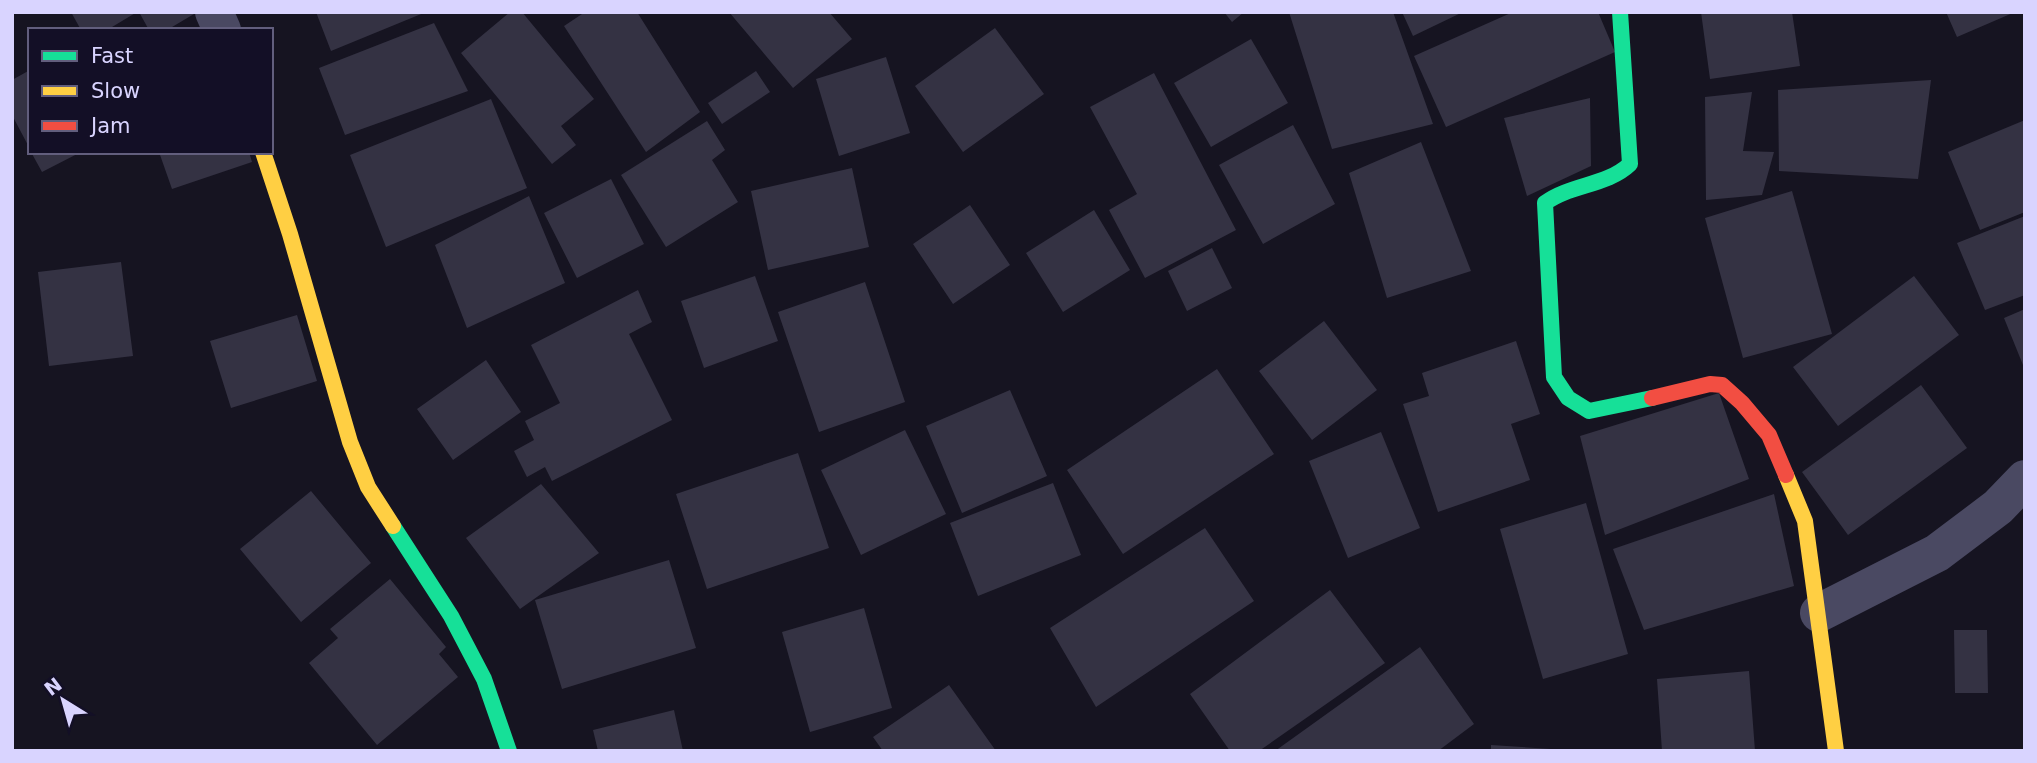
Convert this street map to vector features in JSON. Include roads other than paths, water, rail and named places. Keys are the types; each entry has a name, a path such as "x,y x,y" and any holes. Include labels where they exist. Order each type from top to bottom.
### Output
{"street":[{"path":"214,12 221,28"},
{"path":"1620,12 1630,164 1624,172 1565,189 1545,203 1554,377 1563,395 1576,407 1589,411 1710,384 1722,385 1742,403 1769,435 1805,521 1836,751"},
{"path":"264,154 290,234 350,442 368,487 452,616 484,679 509,751"},
{"path":"1819,613 1937,553 1997,507 2025,479"}]}
